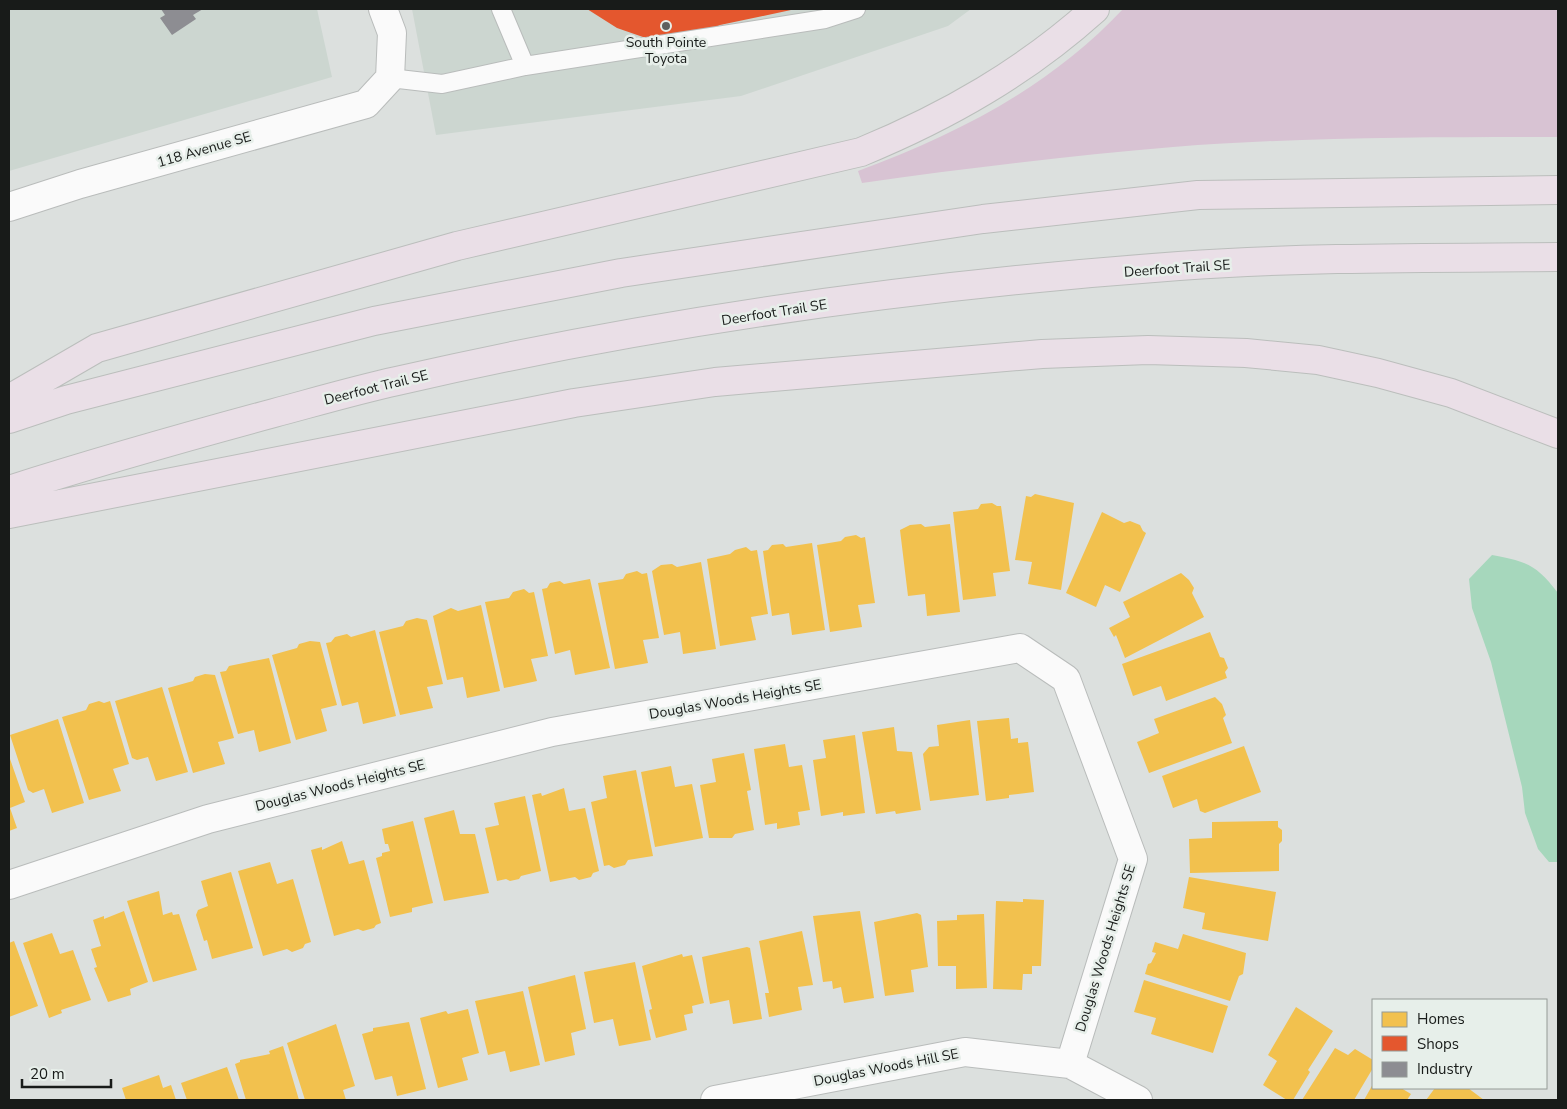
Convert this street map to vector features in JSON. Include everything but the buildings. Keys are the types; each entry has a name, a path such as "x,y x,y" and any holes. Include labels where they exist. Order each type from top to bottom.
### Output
{"highway":[{"path":"9,400 97,348 457,246 861,152 914,130 978,96 1066,36 1095,9"},
{"path":"9,419 66,400 374,321 621,273 983,218 1198,195 1558,190"},
{"name":"Deerfoot Trail SE","path":"9,490 120,454 395,381 629,335 776,311 983,284 1181,266 1347,259 1558,257"},
{"path":"9,514 574,403 715,382 1042,354 1148,350 1246,353 1318,360 1378,372 1451,393 1558,434"}],"street":[{"path":"383,9 392,33 390,78"},
{"name":"118 Avenue SE","path":"9,207 90,181 366,104 390,78"},
{"name":"Douglas Woods Heights SE","path":"9,885 208,819 552,732 1020,648 1066,679 1133,859 1070,1064"},
{"name":"Douglas Woods Hill SE","path":"715,1100 965,1052 1070,1064 1138,1100"}],"lane":[{"path":"502,9 525,66"},
{"path":"390,78 442,84 525,66 825,20 856,9"}],"shaded area":[{"path":"9,9 317,9 332,77 9,171"},
{"path":"412,9 971,9 948,26 741,96 436,135"},
{"path":"1123,9 1558,9 1558,137 1365,138 1173,147 1056,158 862,183 858,171 895,157 966,124 1033,85 1095,37"},
{"path":"1492,555 1522,562 1537,570 1558,593 1558,862 1549,862 1538,849 1525,813 1522,787 1491,662 1472,608 1469,579"}],"place":[{"name":"South Pointe Toyota","path":"666,26"}]}
